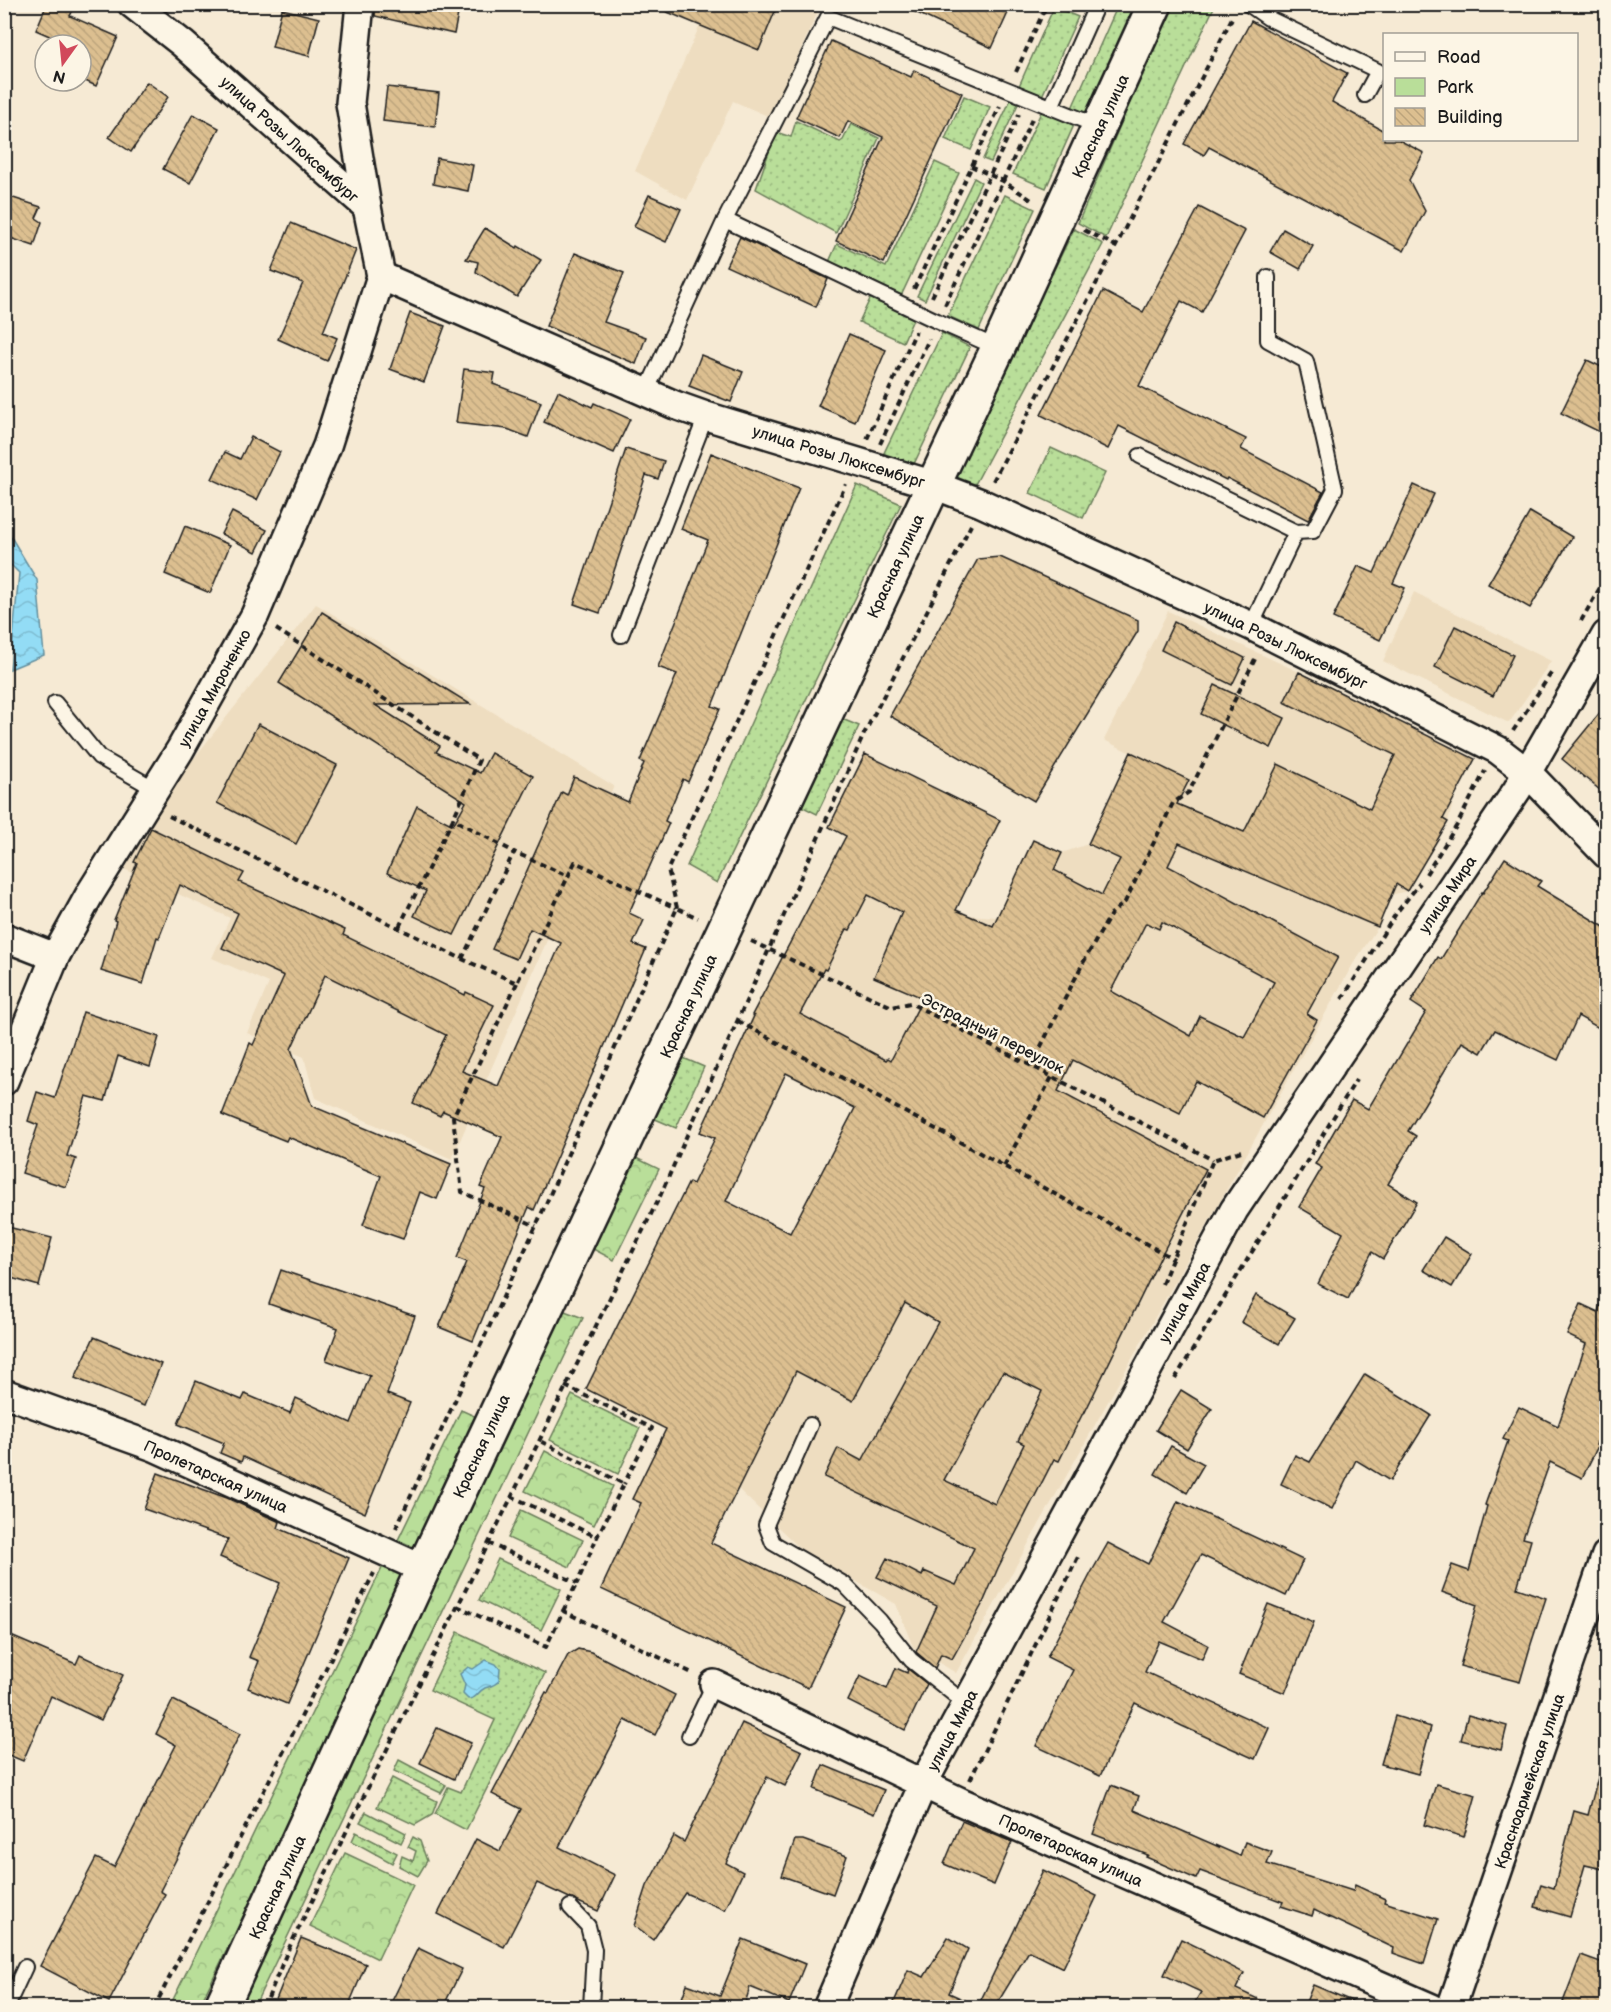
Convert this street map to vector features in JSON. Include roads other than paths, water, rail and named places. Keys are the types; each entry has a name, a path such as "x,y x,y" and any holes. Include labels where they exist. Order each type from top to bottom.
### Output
{"main road":[{"name":"Красная улица","path":"221,2007 423,1569 998,348 1155,4"}],"street":[{"name":"улица Розы Люксембург","path":"132,4 183,44 367,207 381,276 706,416 850,454 934,485 981,515 1256,637 1498,750 1528,773 1606,854"},
{"path":"360,4 350,103 367,207"},
{"name":"улица Мироненко","path":"4,1081 55,957 91,892 180,750 255,615 327,446 381,276"},
{"name":"улица Мира","path":"827,2007 923,1784 1234,1210 1528,773 1606,634"},
{"path":"4,937 55,957"},
{"name":"Пролетарская улица","path":"4,1393 154,1447 423,1569"},
{"name":"Красноармейская улица","path":"1451,2007 1606,1555"},
{"name":"Пролетарская улица","path":"714,1684 961,1802 1432,2007"}],"lane":[{"path":"1040,102 1097,4"},
{"path":"1248,4 1268,18 1378,71 1365,95"},
{"path":"646,392 725,220 828,17 1100,127"},
{"path":"725,220 998,348"},
{"path":"1140,456 1296,532 1313,531 1335,489 1306,361 1268,340 1268,277"},
{"path":"621,635 706,416"},
{"path":"1256,637 1296,532"},
{"path":"55,703 99,757 150,797"},
{"path":"810,1425 766,1525 773,1543 844,1584 880,1621 911,1660 966,1704"},
{"path":"689,1736 714,1684"},
{"path":"570,1907 588,1926 594,1950 591,2007"},
{"path":"6,2007 25,1967"}],"water":[{"path":"5,527 37,580 44,655 10,669 19,573 5,559"},
{"path":"486,1660 496,1664 500,1669 499,1681 468,1699 463,1694 465,1685 460,1674 468,1667 473,1669"}]}
